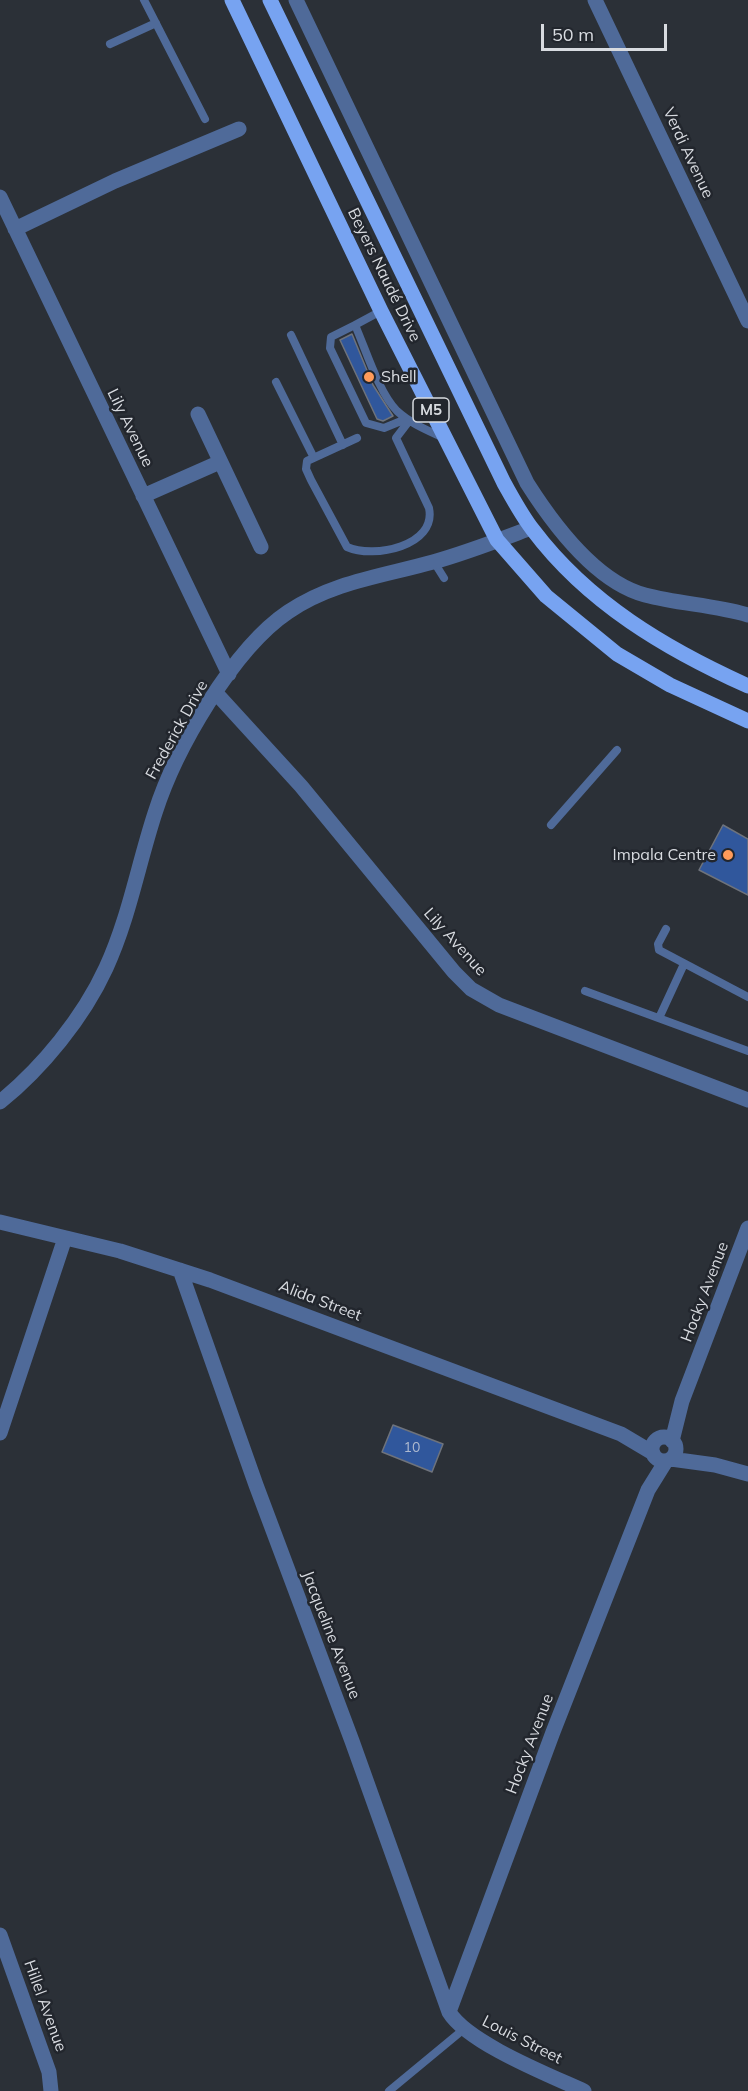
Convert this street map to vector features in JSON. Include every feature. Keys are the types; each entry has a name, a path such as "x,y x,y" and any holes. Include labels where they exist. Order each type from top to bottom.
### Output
{"main road":[{"name":"Beyers Naudé Drive","path":"232,0 381,311 497,540 546,596 617,654 670,685 747,718"},
{"name":"Beyers Naudé Drive","path":"270,0 504,483 531,528 554,557 586,588 623,618 688,659 748,686"}],"street":[{"path":"296,0 527,483 538,501 579,551 618,582 643,594 748,615"},
{"name":"Verdi Avenue","path":"595,0 748,321"},
{"path":"15,229 115,181 239,129"},
{"name":"Lily Avenue","path":"0,197 229,674"},
{"path":"198,414 261,547"},
{"path":"143,496 220,462"},
{"name":"Frederick Drive","path":"0,1102 31,1074 85,1005 105,969 123,922 162,793 216,693 229,674 270,626 309,599 357,580 434,562 531,528"},
{"name":"Lily Avenue","path":"216,693 301,786 454,972 471,989 499,1005 748,1100"},
{"name":"Alida Street","path":"0,1222 120,1251 180,1270 621,1434 664,1449 710,1459 715,1465 748,1474"},
{"name":"Hocky Avenue","path":"448,2012 553,1732 682,1401 744,1252 748,1228"},
{"path":"0,1433 65,1238"},
{"name":"Jacqueline Avenue","path":"180,1270 448,2012"},
{"name":"Hillel Avenue","path":"0,1935 46,2063 51,2091"},
{"name":"Louis Street","path":"448,2012 464,2029 584,2091"}],"lane":[{"path":"144,0 206,119"},
{"path":"110,44 156,23"},
{"path":"381,311 331,337 330,348 366,423 384,428 408,420"},
{"path":"355,325 390,401 408,420 446,439"},
{"path":"291,335 343,445"},
{"path":"276,382 314,458"},
{"path":"357,438 307,461 306,469 347,547 354,550 385,551 411,543 430,525 432,520 429,508 396,438 408,420"},
{"path":"434,562 444,578"},
{"path":"551,825 616,750"},
{"path":"666,929 657,948 748,997"},
{"path":"658,1018 684,964"},
{"path":"585,991 748,1051"},
{"path":"389,2091 464,2029"}],"building":[{"path":"352,334 373,385 393,416 383,421 377,419 340,340"},
{"name":"Impala Centre","path":"723,825 748,839 748,895 699,870"},
{"path":"393,1425 443,1444 432,1472 382,1452"}],"place":[{"name":"Shell","path":"369,377"},
{"name":"Impala Centre","path":"728,855"}]}
